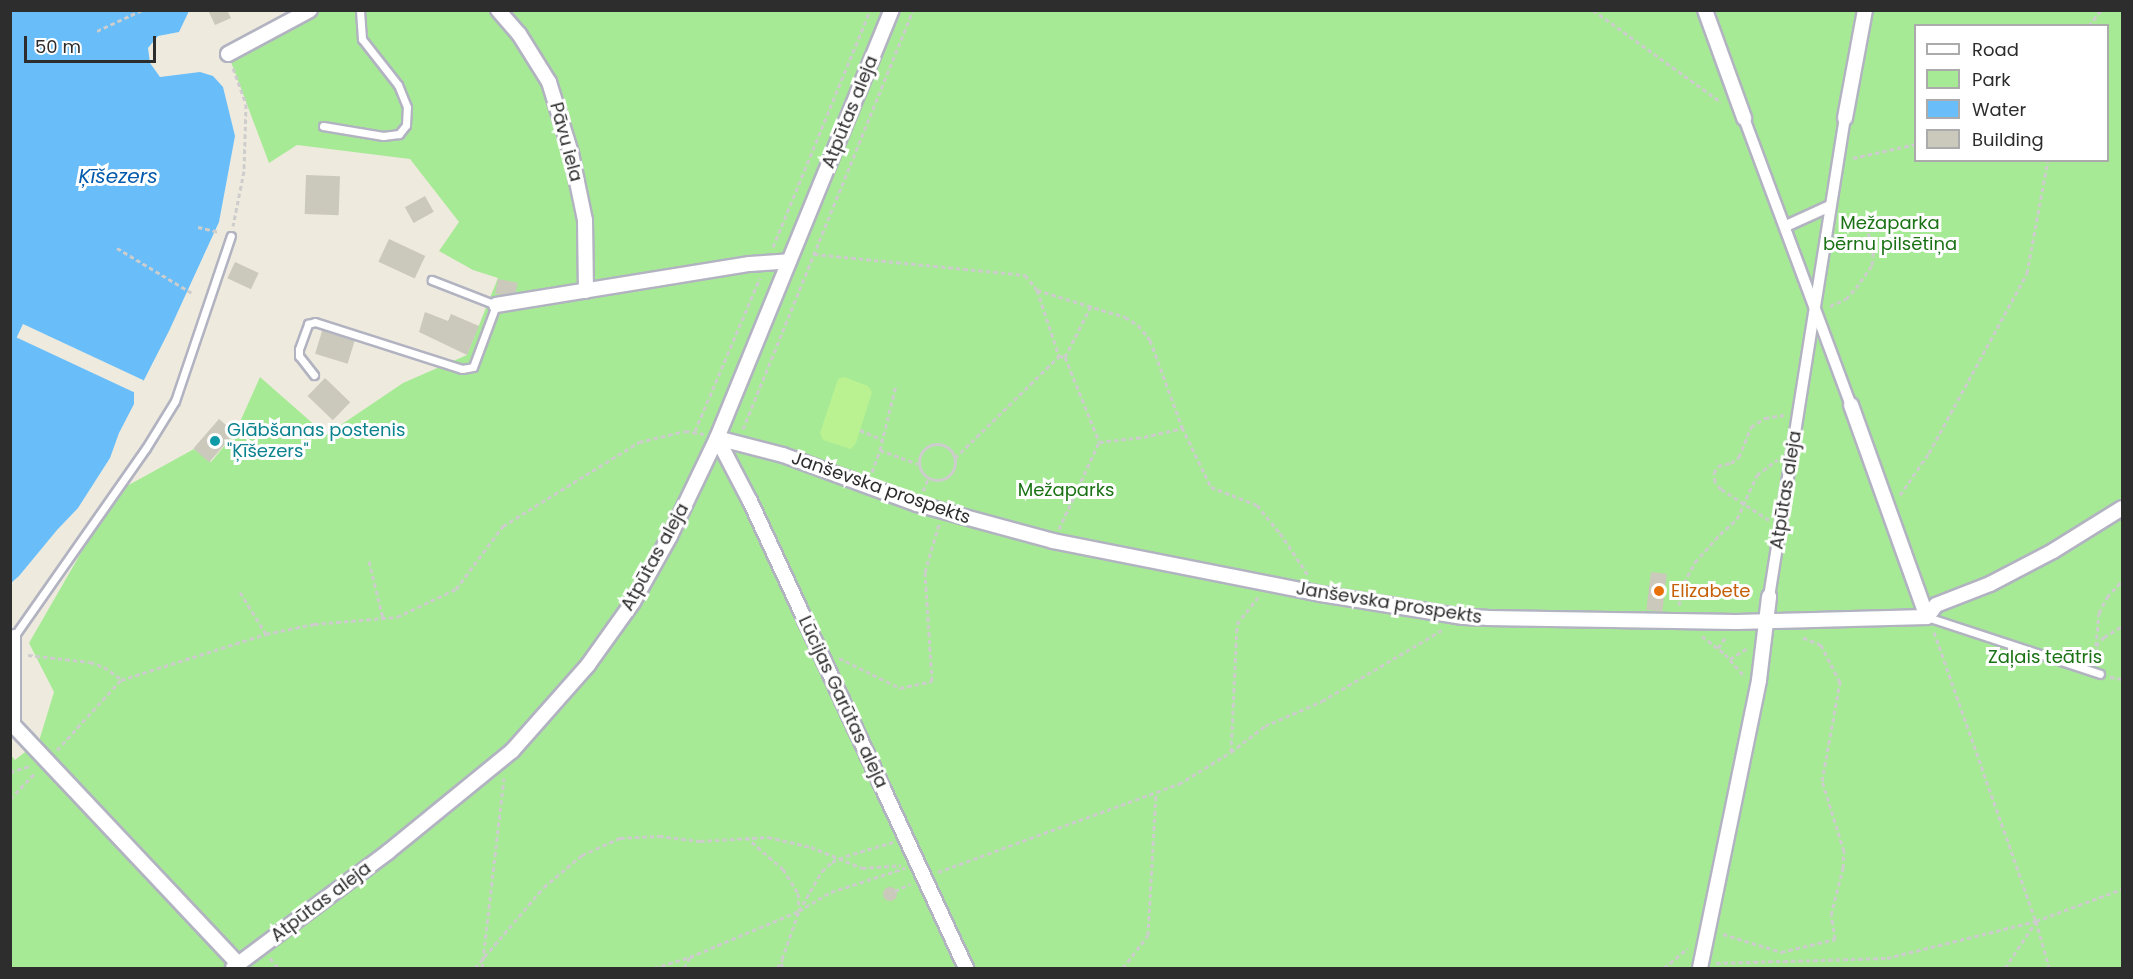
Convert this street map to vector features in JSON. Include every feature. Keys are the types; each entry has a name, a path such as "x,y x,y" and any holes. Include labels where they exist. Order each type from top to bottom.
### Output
{"street":[{"path":"228,54 310,10"},
{"name":"Pāvu iela","path":"498,10 519,34 549,82 571,153 585,220 586,291"},
{"name":"Atpūtas aleja","path":"236,966 388,852 506,755 588,665 633,602 670,536 717,438 892,10"},
{"path":"1705,10 1786,226 1927,617"},
{"name":"Atpūtas aleja","path":"1701,966 1759,680 1765,622 1814,305 1865,10"},
{"path":"1786,226 1830,206"},
{"path":"496,305 766,262 791,256"},
{"name":"Janševska prospekts","path":"717,438 783,455 866,486 943,511 1053,541 1321,594 1463,617 1676,622 1927,617"},
{"name":"Lūcijas Garūtas aleja","path":"717,438 750,501 966,969"},
{"path":"1927,617 1936,605 1990,584 2043,557 2122,508"},
{"path":"13,636 13,725 236,966"}],"lane":[{"path":"323,126 383,136 399,134 406,125 407,106 398,85 362,39 360,10"},
{"path":"13,636 146,448 175,401 231,236"},
{"path":"314,375 299,356 299,348 308,324 315,322 469,369 473,367 496,305 432,280"},
{"path":"1927,617 2100,674"}],"path":[{"path":"98,31 142,10"},
{"path":"695,431 870,10"},
{"path":"1593,10 1744,118"},
{"path":"2092,24 2101,10"},
{"path":"228,54 246,104 244,171 231,236"},
{"path":"1839,160 1887,153 1914,145"},
{"path":"1889,510 1929,453 2027,273 2048,162"},
{"path":"1814,305 1837,305 1846,299 1867,274 1873,256 1873,244 1865,227 1860,224 1828,219"},
{"path":"198,227 219,232"},
{"path":"117,248 192,293"},
{"path":"791,256 1025,275 1037,290 1059,356"},
{"path":"1037,290 1125,317 1138,325 1150,340 1182,427 1211,487 1257,505 1280,533 1321,594"},
{"path":"1053,541 1099,442 1065,357 1090,306"},
{"path":"1059,356 1065,357"},
{"path":"880,450 918,464 923,475 934,481 940,481 952,473 955,458 1059,356"},
{"path":"866,486 883,440 896,385"},
{"path":"1781,527 1744,506 1718,486 1714,478 1716,468 1721,464 1736,460 1748,432 1755,424 1770,417 1798,412"},
{"path":"1099,442 1144,437 1182,427"},
{"path":"860,430 883,440"},
{"path":"10,799 122,680 266,634 314,624 397,617 456,589 503,526 639,442 695,431 717,438"},
{"path":"918,464 925,448 936,444 948,448 955,458"},
{"path":"1676,622 1684,584 1695,562 1737,519 1761,470 1772,462 1792,455"},
{"path":"822,657 834,655 900,688 932,681 925,572 943,511"},
{"path":"369,561 383,618"},
{"path":"2100,674 2096,646 2099,613 2107,597 2122,581"},
{"path":"1231,752 1238,624 1268,584"},
{"path":"240,592 266,634"},
{"path":"925,878 1179,784 1231,752 1265,726 1322,701 1463,617"},
{"path":"1927,617 2036,921 2049,969"},
{"path":"1693,622 1702,637 1730,659 1746,679 1759,680"},
{"path":"2096,646 2104,637 2122,626"},
{"path":"1664,969 1710,930 1781,952 1835,939 1831,915 1844,868 1844,851 1822,781 1840,682 1821,645 1793,633"},
{"path":"27,655 90,662 104,667 122,680"},
{"path":"482,969 506,755"},
{"path":"10,772 46,762"},
{"path":"1123,969 1148,935 1156,792"},
{"path":"475,969 544,887 582,855 620,838 659,836 700,841 745,836 768,837 811,848 862,868 918,863"},
{"path":"745,836 783,869 798,893 799,910"},
{"path":"777,969 799,910 822,871 839,859 878,849 905,836"},
{"path":"654,969 690,957 799,910 831,892 918,863"},
{"path":"1701,966 1887,958 2036,921 2122,889"},
{"path":"2005,969 2036,921"},
{"path":"684,969 690,957"},
{"path":"782,959 782,969"}],"green space":[{"name":"Mežaparks","path":"313,11 2122,11 2122,968 11,968 10,754 15,760 39,741 54,692 29,643 116,492 194,449 211,462 235,433 260,377 326,435 403,383 467,355 498,278 473,270 439,251 459,222 410,159 297,145 269,163 228,54"},
{"path":"844,377 868,386 872,392 856,443 851,449 823,440 820,433 838,379"}],"water":[{"name":"Ķīšezers","path":"11,11 189,11 179,32 158,36 148,48 150,63 160,77 200,72 213,76 223,87 235,136 219,222 169,331 144,380 134,393 134,404 119,433 110,458 78,508 11,583"}],"pier":[{"path":"23,324 144,380 137,394 17,338"}],"building":[{"path":"208,10 227,10 231,18 215,25"},
{"path":"306,175 340,176 339,215 305,214"},
{"path":"425,196 434,212 414,223 405,207"},
{"path":"389,239 425,256 415,279 378,262"},
{"path":"235,262 259,273 251,289 227,278"},
{"path":"498,279 518,283 515,298 495,294"},
{"path":"425,312 448,321 451,314 479,326 467,355 419,332"},
{"path":"323,328 356,338 348,364 315,354"},
{"path":"325,378 350,402 333,420 308,396"},
{"name":"Glābšanas postenis \"Ķīšezers\"","path":"219,419 235,433 209,462 193,448"},
{"path":"1651,572 1667,574 1662,612 1646,610"},
{"path":"890,887 895,889 897,894 895,899 890,901 885,899 883,894 885,889"}],"place":[{"name":"Glābšanas postenis \"Ķīšezers\"","path":"215,441"},
{"name":"Elizabete","path":"1659,591"}],"park label":[{"name":"Mežaparka bērnu pilsētiņa","path":"1890,234"},
{"name":"Zaļais teātris","path":"2045,657"}]}
